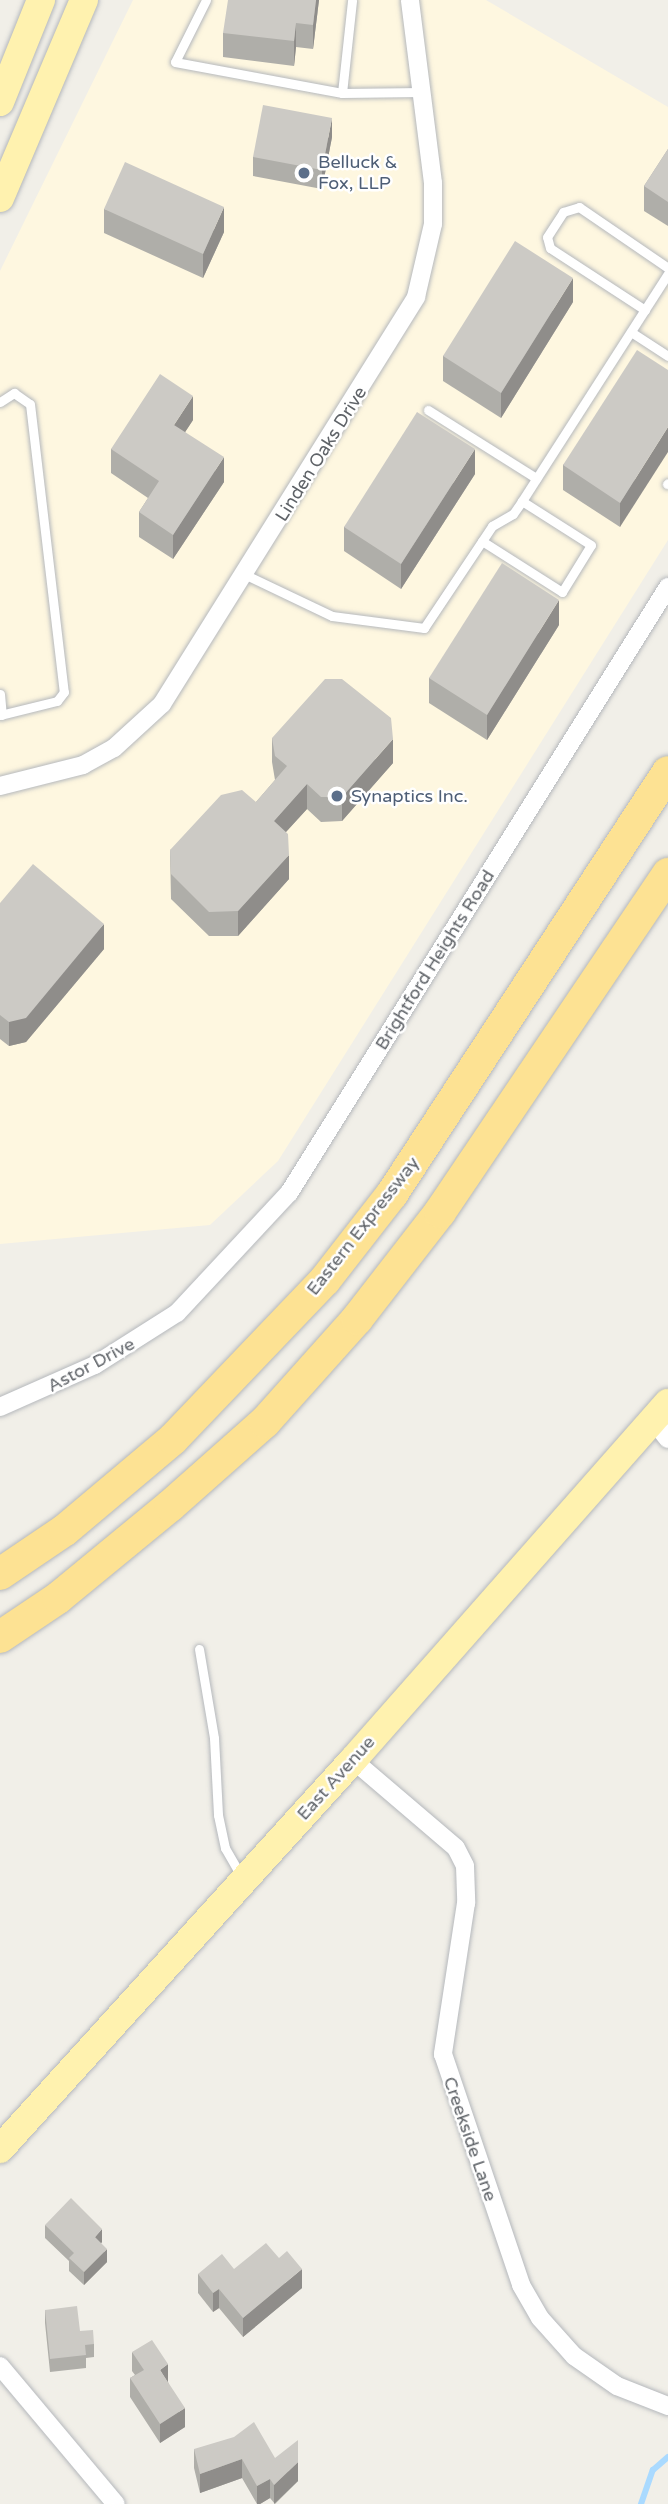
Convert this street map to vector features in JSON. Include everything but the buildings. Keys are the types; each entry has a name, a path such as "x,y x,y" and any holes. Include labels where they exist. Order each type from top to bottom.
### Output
{"highway":[{"name":"Eastern Expressway","path":"0,1574 65,1530 173,1439 325,1280 393,1194 668,772"},
{"path":"0,1637 58,1598 265,1422 357,1319 440,1212 668,874"}],"main road":[{"path":"0,102 41,0"},
{"path":"0,198 85,0"},
{"name":"East Avenue","path":"0,2149 663,1421"}],"street":[{"name":"Linden Oaks Drive","path":"0,786 83,765 140,727 183,675 416,297 433,224 433,183 410,0"},
{"name":"Brightford Heights Road","path":"177,1313 289,1193 668,587"},
{"name":"Astor Drive","path":"0,1407 95,1366 177,1313"},
{"name":"Creekside Lane","path":"353,1760 456,1848 465,1866 466,1903 443,2054 521,2285 540,2318 574,2356 617,2386 668,2406"},
{"path":"0,2366 116,2504"}],"lane":[{"path":"206,0 175,62 342,93 422,92"},
{"path":"342,93 352,1"},
{"path":"645,310 550,248 547,237 563,212 579,207 668,268"},
{"path":"246,575 332,616 424,628 482,541 522,501 668,274"},
{"path":"631,332 668,356"},
{"path":"0,402 14,393 30,404 64,692 57,701 1,715 0,694"},
{"path":"428,411 536,478"},
{"path":"482,541 562,592 591,545 522,501"},
{"path":"199,1649 214,1738 218,1815 225,1848 243,1880"}],"shaded area":[{"path":"133,0 486,0 668,107 668,540 278,1161 210,1225 0,1244 0,271"}],"waterway":[{"path":"641,2504 653,2470 668,2457"}],"place":[{"name":"Belluck & Fox, LLP","path":"304,173"},
{"name":"Synaptics Inc.","path":"337,796"}]}
